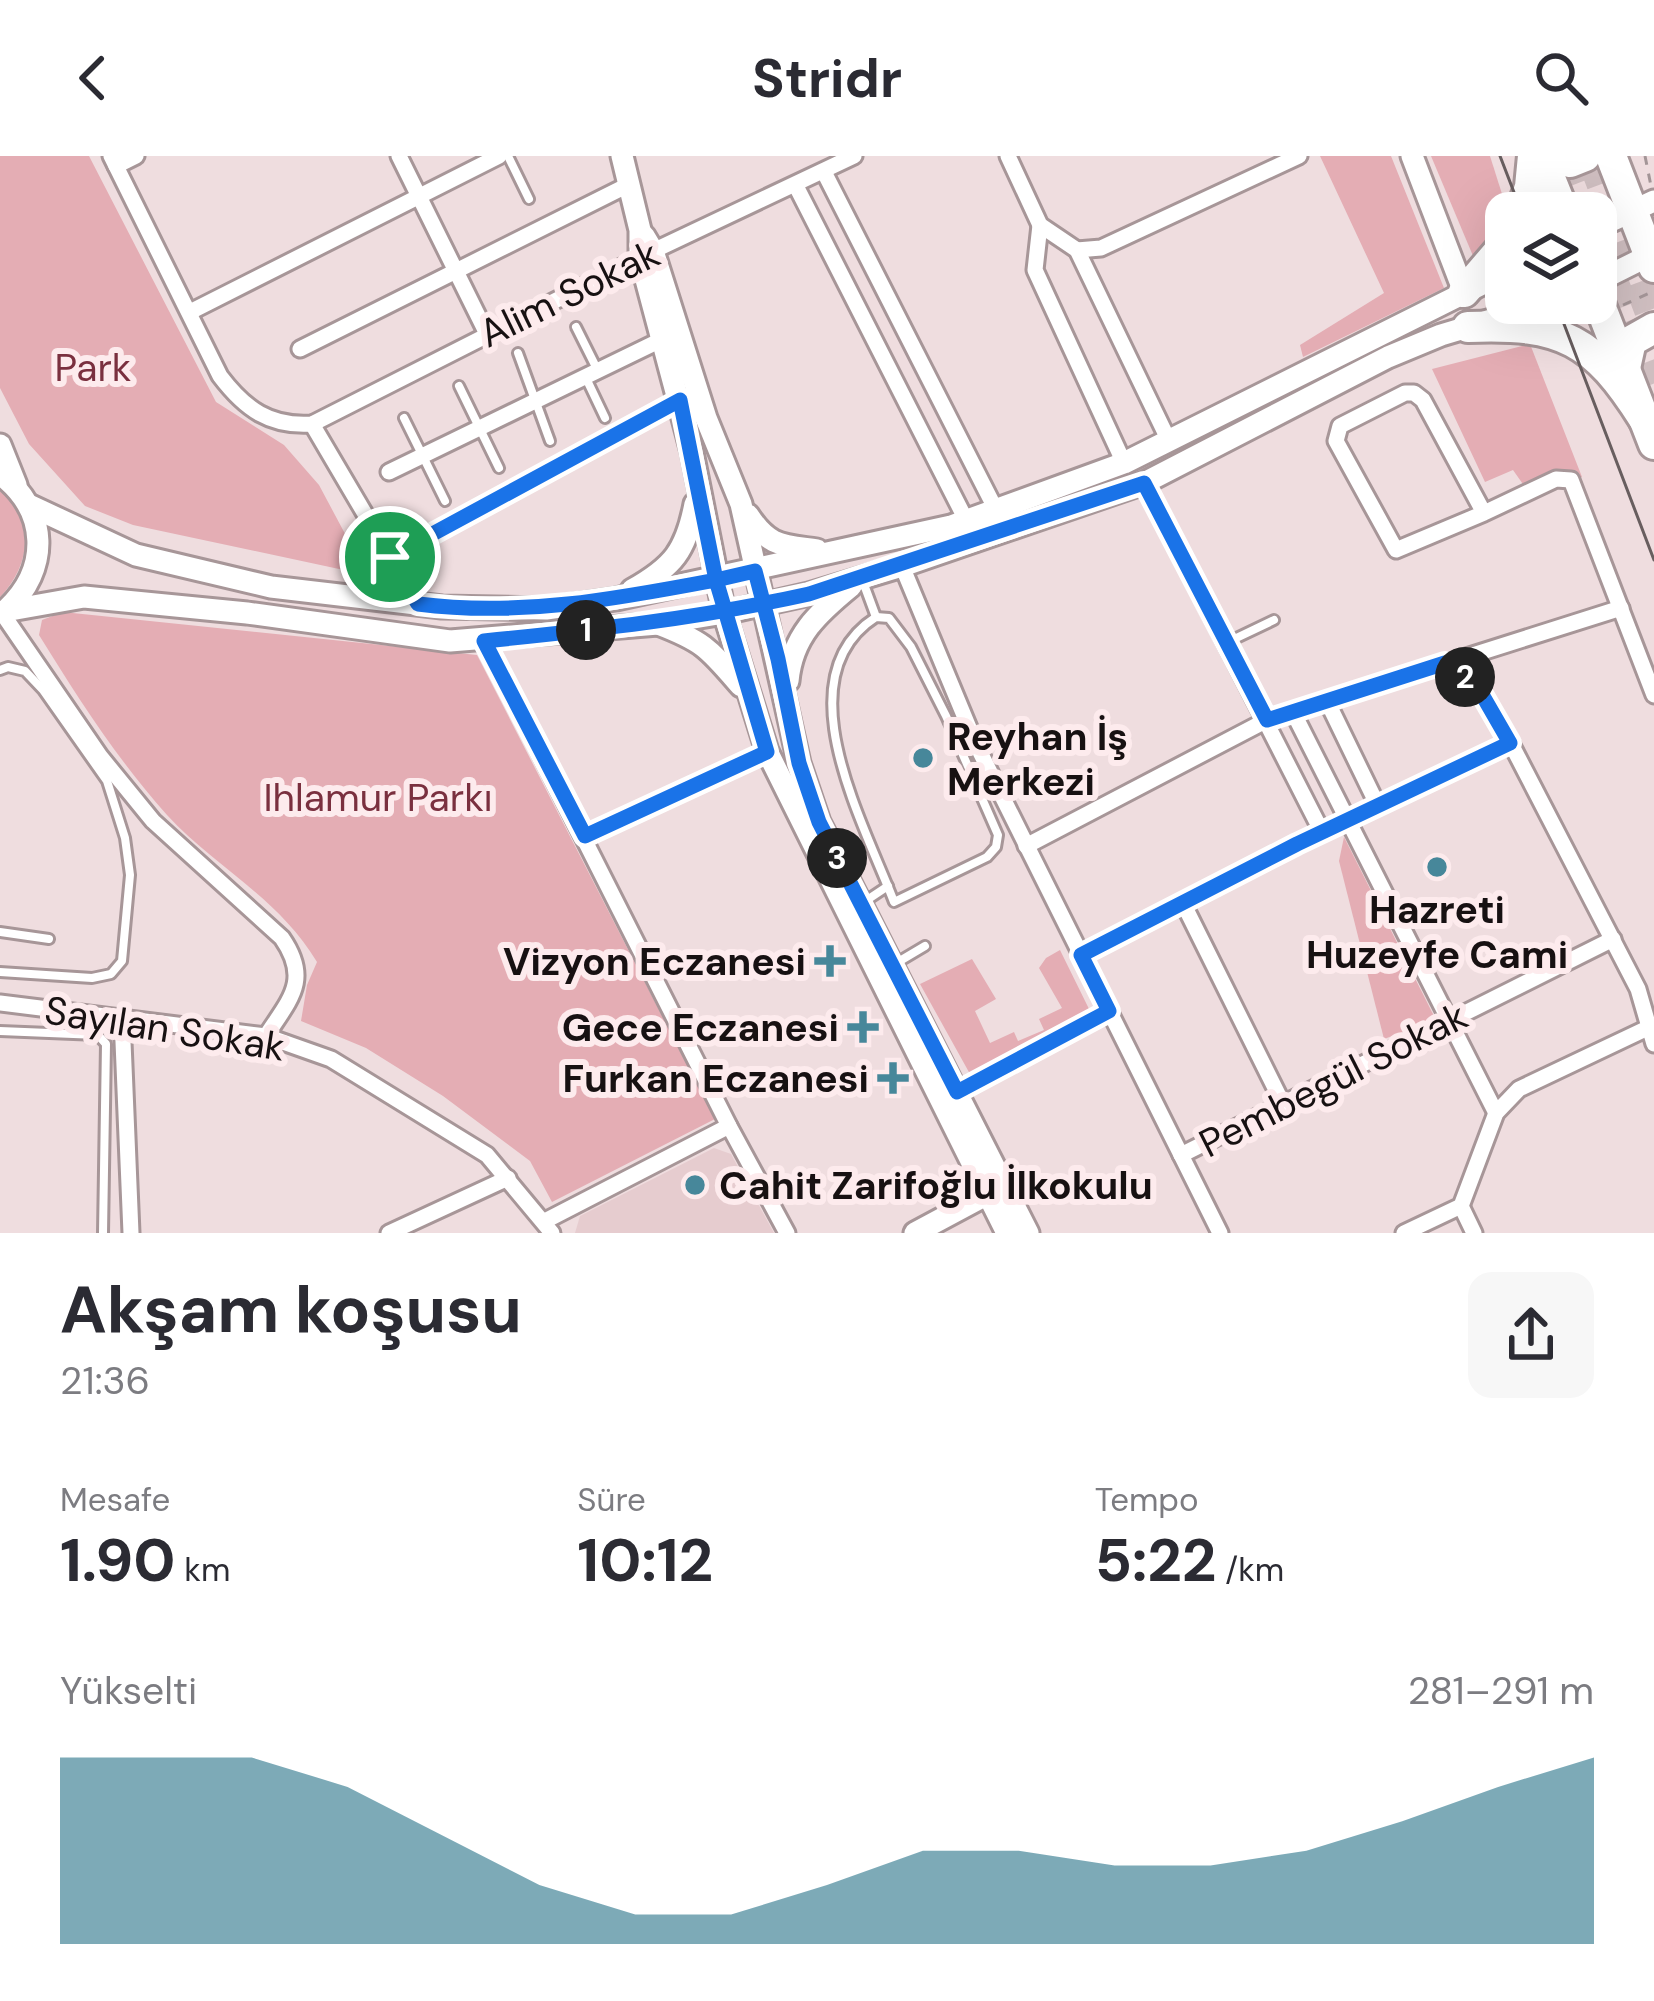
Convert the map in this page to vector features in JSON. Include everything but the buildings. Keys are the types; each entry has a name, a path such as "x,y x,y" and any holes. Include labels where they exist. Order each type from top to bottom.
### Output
{"highway":[{"path":"1541,156 1570,162 1585,156"},
{"path":"1528,192 1541,156"},
{"path":"1541,156 1556,192"},
{"path":"1611,156 1645,198 1652,258"},
{"path":"1607,324 1649,431"},
{"path":"1468,327 1533,330 1578,343 1611,369 1649,431"},
{"path":"1624,368 1631,340 1654,328"}],"main road":[{"path":"622,156 647,254 741,504 799,763 819,822 957,1092 996,1189 1007,1233"},
{"path":"1412,156 1485,270"},
{"path":"1617,215 1645,198"},
{"path":"647,254 716,580 767,752 996,1189 1028,1233"},
{"path":"1617,273 1652,258"},
{"path":"0,446 8,480 31,506 136,555 272,587 418,604 546,609 716,580 996,510 1124,463 1485,284"},
{"path":"2,612 84,597 451,641 658,624 724,613 902,566 1144,483 1388,357 1485,320"},
{"path":"616,599 669,566 682,552 698,486"},
{"path":"741,504 759,531 776,544 836,552"},
{"path":"2,612 22,595 34,574 40,552 31,506"},
{"path":"787,704 789,665 812,618 862,578"},
{"path":"658,624 695,638 717,655 754,707"},
{"path":"754,707 766,682 774,683 787,704"},
{"path":"915,1233 996,1189"}],"street":[{"path":"136,156 114,161 190,312 504,156"},
{"path":"399,156 487,334"},
{"name":"Alim Sokak","path":"190,312 220,376 239,401 284,426 312,424 647,254 854,156"},
{"path":"1008,156 1040,225 1077,250 1169,440"},
{"path":"1077,250 1101,248 1299,156"},
{"path":"828,165 996,510"},
{"path":"300,349 628,185"},
{"path":"796,186 966,520"},
{"path":"1040,225 1035,270 1124,463"},
{"path":"389,472 664,338"},
{"path":"1484,513 1423,400 1414,393 1389,401 1336,432 1336,441 1396,550 1484,513 1556,479 1571,480 1654,695"},
{"path":"390,557 680,400"},
{"path":"312,424 418,604"},
{"path":"1144,483 1322,832"},
{"path":"902,566 1026,846 1038,887 1081,955 1220,1233"},
{"path":"1026,846 1267,720 1621,608"},
{"path":"2,612 100,756 153,821 282,938 296,959 299,974 289,1001 266,1036"},
{"path":"484,641 787,1233"},
{"path":"1404,1233 1461,1206 1496,1113 1519,1089 1652,1032 1638,989 1510,743 1476,684 1445,663"},
{"path":"1327,701 1378,806"},
{"path":"1293,712 1496,1113"},
{"path":"1081,955 1510,743"},
{"path":"585,836 767,752"},
{"path":"1183,903 1283,1104"},
{"name":"Pembegül Sokak","path":"1181,1155 1612,939"},
{"name":"Sayılan Sokak","path":"0,1003 266,1036 331,1059 487,1155 549,1227"},
{"path":"957,1092 1109,1011"},
{"path":"122,1018 131,1233"},
{"path":"549,1227 729,1126"},
{"path":"389,1233 508,1178"},
{"path":"1461,1206 1474,1233"}],"lane":[{"path":"504,156 529,199"},
{"path":"576,327 605,418"},
{"path":"518,353 550,441"},
{"path":"459,386 499,468"},
{"path":"404,418 445,501"},
{"path":"862,578 876,617"},
{"path":"876,617 889,618 911,647 998,835 996,847 987,856 894,902 832,727 834,667 850,639 876,617"},
{"path":"1227,642 1274,620"},
{"path":"0,670 25,671 107,781 130,875 122,961 111,974 92,978 0,971"},
{"path":"969,770 985,761"},
{"path":"861,904 888,886"},
{"path":"0,932 49,939"},
{"path":"892,965 925,946"},
{"path":"0,1031 98,1035 106,1044 103,1233"}],"path":[{"path":"1645,156 1645,198"}],"shaded area":[{"name":"Cahit Zarifoğlu İlkokulu","path":"714,1148 731,1154 774,1233 575,1233 580,1216"}],"green space":[{"name":"Park","path":"0,156 89,156 216,402 284,445 319,485 367,575 133,525 85,506 29,444 0,388"},
{"path":"1320,156 1391,156 1444,288 1303,357 1300,345 1384,293"},
{"path":"1431,156 1490,156 1501,192 1485,192 1485,257 1476,263"},
{"path":"1530,344 1582,477 1534,500 1513,470 1485,482 1432,369"},
{"path":"0,491 20,515 25,543 18,571 0,597"},
{"name":"Ihlamur Parkı","path":"63,612 477,655 715,1119 552,1202 530,1161 443,1096 366,1048 301,1021 307,985 317,962 284,919 167,815 115,750 39,635 42,620"},
{"path":"1344,837 1436,1020 1384,1039 1339,861"},
{"path":"1060,950 1090,1011 970,1074 920,984 972,959 996,999 975,1011 990,1043 1014,1032 1018,1041 1044,1030 1039,1019 1062,1008 1039,968"}],"tunnel":[{"path":"1565,156 1579,192"},
{"path":"1591,156 1654,323"},
{"path":"1617,291 1653,384"}],"tram line":[{"path":"1500,156 1514,192"},
{"path":"1564,324 1654,560"}],"place":[{"name":"Reyhan İş Merkezi","path":"923,758"},
{"name":"Hazreti Huzeyfe Cami","path":"1437,867"},
{"name":"Vizyon Eczanesi","path":"830,961"},
{"name":"Gece Eczanesi","path":"863,1027"},
{"name":"Furkan Eczanesi","path":"893,1078"},
{"name":"Cahit Zarifoğlu İlkokulu","path":"695,1185"}],"route":[{"path":"390,557 418,604 442,607 546,609 716,580 724,613 767,752 585,836 484,641 658,624 724,613 763,604 809,594 1144,483 1267,720 1445,663 1476,684 1510,743 1297,844 1081,955 1109,1011 957,1092 819,822 799,763 778,659 763,604 755,571 716,580 680,400 390,557"}]}
